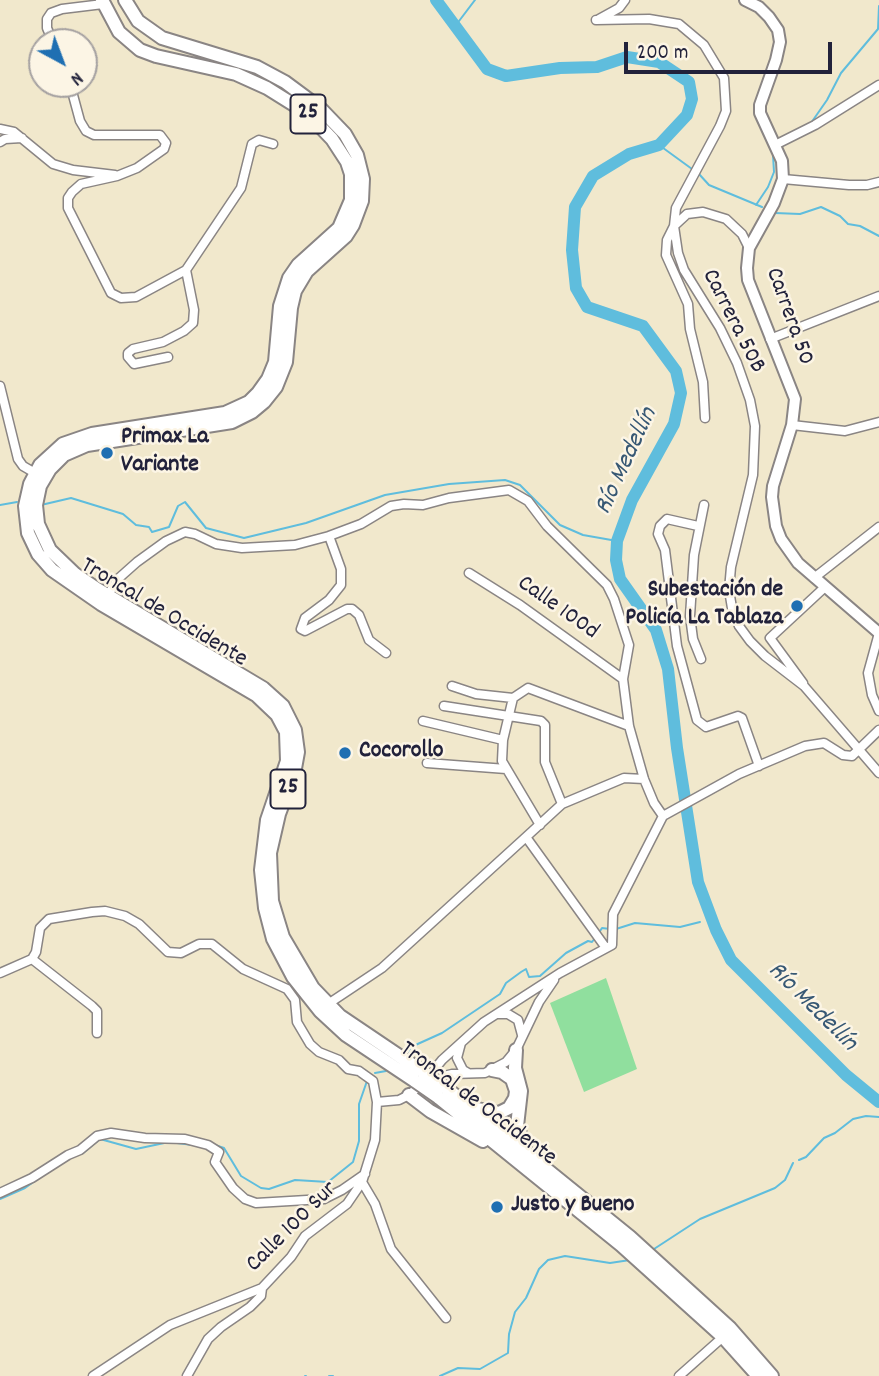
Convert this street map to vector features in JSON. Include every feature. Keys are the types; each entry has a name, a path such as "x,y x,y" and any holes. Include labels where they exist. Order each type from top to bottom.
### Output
{"highway":[{"name":"Troncal de Occidente","path":"125,0 133,15 162,38 257,67 285,82 311,101 345,134 361,166 363,190 359,211 346,236 307,271 295,291 286,362 276,387 264,402 252,412 232,422 87,445 64,455 50,469 40,486 36,514 44,542 64,564 107,596 263,688 277,699 288,713 297,741 297,763 273,837 270,868 272,901 291,954 313,988 354,1027 442,1093 621,1245 723,1337 758,1376"},
{"name":"Troncal de Occidente","path":"103,2 118,32 140,50 236,74 275,92 307,113 332,139 346,162 351,174 351,200 339,228 298,265 289,278 280,306 272,372 263,388 249,401 225,413 92,434 71,440 48,456 35,473 27,495 25,514 30,540 52,570 101,604 256,695 277,715 286,732 287,761 267,820 261,870 265,908 273,939 293,978 331,1023 363,1048 421,1078"},
{"path":"516,1050 515,1068 521,1091 517,1126 521,1141 540,1162"},
{"path":"472,1108 493,1114 505,1111 513,1104 516,1091 512,1079 502,1072 492,1070"},
{"name":"Troncal de Occidente","path":"442,1093 472,1108 630,1237 707,1306 772,1376"},
{"path":"409,1096 482,1141 567,1200"}],"main road":[{"path":"745,0 758,7 778,30 780,42 776,60 760,105 782,161 783,179"},
{"name":"Carrera 50","path":"783,179 774,203 749,248 747,268 748,279 795,399 792,425 773,486 773,514 781,539 798,563 879,633"}],"street":[{"name":"Carrera 50B","path":"625,0 619,8 596,20 649,19 679,24 705,44 724,78 726,111 676,208 674,226 684,271 720,328 737,363 750,400 755,426 753,475 731,567 729,590 732,608 750,641 804,686 879,774"},
{"path":"47,28 47,19 51,13 103,2"},
{"path":"775,145 815,125 879,85"},
{"path":"74,98 80,121 86,131 94,135 160,135 165,139 164,149 137,167 117,176 81,184 72,192 68,208 111,293 121,298 136,297 186,270 241,188 252,144 259,140 273,144"},
{"path":"0,129 14,132 53,164 73,170 111,173 117,176"},
{"path":"0,142 22,138"},
{"path":"783,179 867,185 879,182"},
{"path":"705,418 703,382 690,329 688,304 666,255 667,240 674,226 687,214 703,212 726,219 749,248"},
{"path":"168,357 134,363 128,354 133,349 163,342 184,331 192,323 194,310 186,270"},
{"path":"770,339 879,296"},
{"path":"0,386 18,459 23,466 35,473"},
{"path":"792,425 845,431 879,422"},
{"path":"107,596 120,578 137,562 166,541 185,532 216,544 242,548 295,545 361,524 391,506 423,505 449,498 509,490 528,501 547,526 607,585 629,645 623,679 629,726 644,779 663,816"},
{"path":"701,659 693,639 690,617 698,526 704,505"},
{"path":"698,526 667,519 660,526 658,534 665,550 677,646 697,720 706,727 738,716 742,718 759,766"},
{"path":"814,578 879,527"},
{"path":"329,536 339,560 341,585 329,600 305,618 301,629 305,631 347,609 352,609 359,615 369,640 386,653"},
{"name":"Calle 100d","path":"469,573 520,605 623,679"},
{"path":"804,686 770,638 825,587"},
{"path":"674,621 690,617"},
{"path":"879,633 868,673 872,695 879,710"},
{"path":"452,686 476,694 513,698 528,688 629,726"},
{"path":"513,698 503,740 502,761 540,825"},
{"path":"444,706 541,721 545,725 545,762 562,804"},
{"path":"423,721 503,740"},
{"path":"0,974 32,960 40,929 45,922 76,913 105,911 125,916 139,924 162,948 174,954 199,944 212,944 243,969 289,990 295,1000 297,1022 307,1040 319,1052 335,1058 348,1069 359,1070 373,1082 377,1102 399,1100 409,1096 421,1078 474,1030 603,945 612,945 613,914 663,816 759,766 816,743 824,743 848,757 860,751 879,730"},
{"path":"427,763 506,769"},
{"path":"328,1004 382,968 562,804 624,778 644,779"},
{"path":"526,836 603,945"},
{"path":"32,960 97,1011 97,1032"},
{"path":"421,1078 492,1070 506,1062 516,1050 545,992 561,973"},
{"path":"496,1015 508,1014 518,1020 521,1038"},
{"path":"464,1040 457,1058 463,1070 468,1073"},
{"name":"Calle 100 Sur","path":"93,1376 170,1325 262,1288 291,1257 305,1236 347,1204 364,1178 375,1140 377,1102"},
{"path":"0,1194 80,1150 97,1136 111,1133 145,1138 186,1139 208,1145 219,1152 215,1162 233,1188 245,1199 256,1203 324,1199 364,1178 391,1249 446,1318"},
{"path":"187,1376 208,1339 250,1307 261,1296 262,1288"},
{"path":"679,1376 723,1337"}],"green space":[{"path":"606,978 637,1069 584,1092 550,1003"}],"waterway":[{"name":"Río Medellín","path":"436,0 487,69 506,76 560,68 597,67 627,57 659,62 689,82 692,99 687,115 659,145 629,154 593,176 575,207 572,250 576,288 587,307 643,326 676,371 681,393 674,424 632,500 617,541 616,560 620,579 656,630 668,669 677,748 698,882 716,930 731,960 846,1075 879,1102"},
{"path":"456,25 475,0"},
{"path":"811,123 841,73 878,29 879,6"},
{"path":"659,145 692,169"},
{"path":"756,205 774,172 773,155"},
{"path":"699,174 709,185 762,207"},
{"path":"775,213 800,214 821,207 840,216 848,224 860,226 879,236"},
{"path":"41,505 71,498 123,514 136,525 149,527 152,532 169,527 178,506 185,502 206,528 244,538 306,523 385,495 449,484 505,480 520,485 560,525 583,535 617,541"},
{"path":"0,505 17,502"},
{"path":"616,929 635,923 680,927 700,922"},
{"path":"598,934 602,928 610,929"},
{"path":"407,1054 411,1047 442,1033 500,994 506,983 521,972 526,969 529,977 540,976 566,953 588,941 592,942 595,938"},
{"path":"375,1073 386,1071"},
{"path":"215,1145 224,1148 241,1176 261,1188 269,1189 295,1180 328,1182 353,1162 359,1141 359,1104 367,1081"},
{"path":"799,1160 806,1157 824,1138 853,1119 879,1117"},
{"path":"83,1153 100,1139 136,1149 169,1142 193,1145"},
{"path":"654,1249 700,1219 775,1188 785,1180 793,1163"},
{"path":"0,1199 25,1188 39,1178"},
{"path":"440,1376 458,1368 480,1369 508,1353 509,1334 515,1312 526,1298 539,1269 548,1260 565,1256 610,1263 630,1260"}],"place":[{"name":"Primax La Variante","path":"107,453"},
{"name":"Subestación de Policía La Tablaza","path":"797,606"},
{"name":"Cocorollo","path":"345,753"},
{"name":"Justo y Bueno","path":"497,1207"}]}
